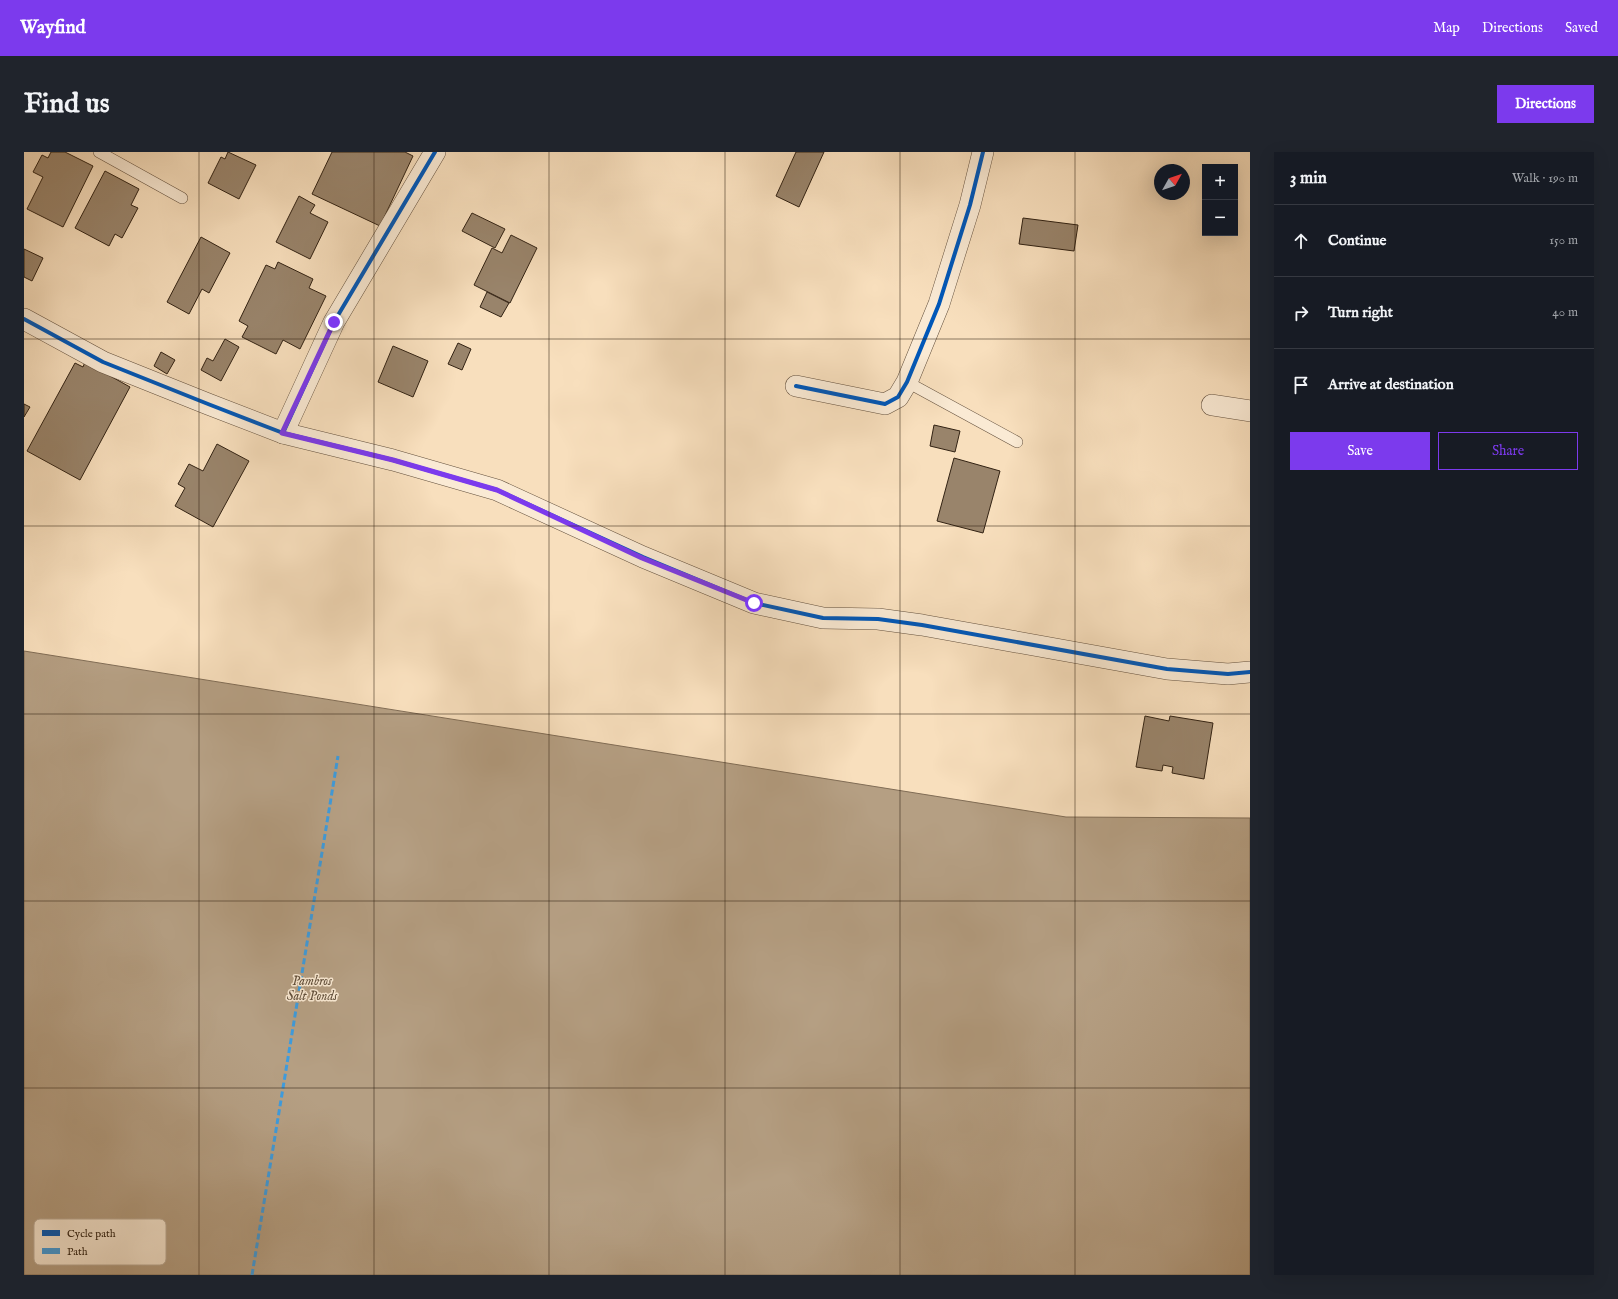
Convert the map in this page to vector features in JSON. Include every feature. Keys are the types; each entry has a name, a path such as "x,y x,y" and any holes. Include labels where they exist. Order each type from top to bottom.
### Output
{"street":[{"path":"282,433 334,322 435,152"},
{"path":"796,386 885,404 898,397 907,382 939,304 970,205 984,152"},
{"path":"24,319 103,362 282,433 393,460 497,490 642,558 754,603 823,618 878,618 1167,669 1228,674 1250,672"},
{"path":"1212,405 1250,411"}],"lane":[{"path":"99,152 182,198"},
{"path":"907,382 1017,442"}],"water":[{"name":"Pambros Salt Ponds","path":"24,651 1066,817 1250,818 1250,1275 24,1275"}],"building":[{"path":"51,152 65,152 93,166 63,227 27,209 43,177 33,172 42,155 48,158"},
{"path":"228,152 256,165 239,199 208,183 221,157 225,159"},
{"path":"332,152 405,152 413,156 380,226 312,194"},
{"path":"796,152 824,152 799,207 776,196"},
{"path":"105,171 139,189 131,205 138,208 122,238 115,234 109,246 75,228"},
{"path":"299,196 315,205 310,213 328,222 310,259 276,242"},
{"path":"472,213 505,229 495,248 462,231"},
{"path":"1023,218 1078,225 1074,251 1019,244"},
{"path":"511,235 537,248 510,303 474,285 492,248 502,253"},
{"path":"201,237 230,253 209,293 202,289 189,314 167,302"},
{"path":"24,249 43,258 32,281 24,277"},
{"path":"278,262 313,279 309,288 326,296 300,349 283,340 276,354 242,337 248,326 239,321 266,265 275,269"},
{"path":"487,292 509,303 501,317 480,307"},
{"path":"225,339 239,347 221,381 201,370 207,358 213,361"},
{"path":"458,343 471,349 462,370 448,364"},
{"path":"393,346 428,361 413,397 378,382"},
{"path":"161,352 175,360 167,374 154,366"},
{"path":"85,362 130,387 80,480 27,451 75,363 83,367"},
{"path":"24,404 30,407 24,417"},
{"path":"934,425 960,431 955,452 930,446"},
{"path":"217,444 249,461 213,527 175,506 185,488 178,484 189,464 203,471"},
{"path":"954,458 1000,471 983,533 937,521"},
{"path":"1145,716 1169,721 1170,716 1213,723 1204,779 1172,773 1173,767 1163,765 1162,771 1136,767"}],"marked path":[{"path":"252,1275 338,756"}],"cycle path":[{"path":"283,433 334,322 435,152"},
{"path":"796,386 885,404 898,397 907,382 939,304 970,205 983,152"},
{"path":"24,319 103,362 208,404 283,433 393,460 497,490 643,557 754,603 823,618 878,619 922,625 1167,669 1228,674 1250,672"}],"route":[{"path":"334,322 282,433 393,460 473,485 497,490 562,519 642,558 754,603"}]}
